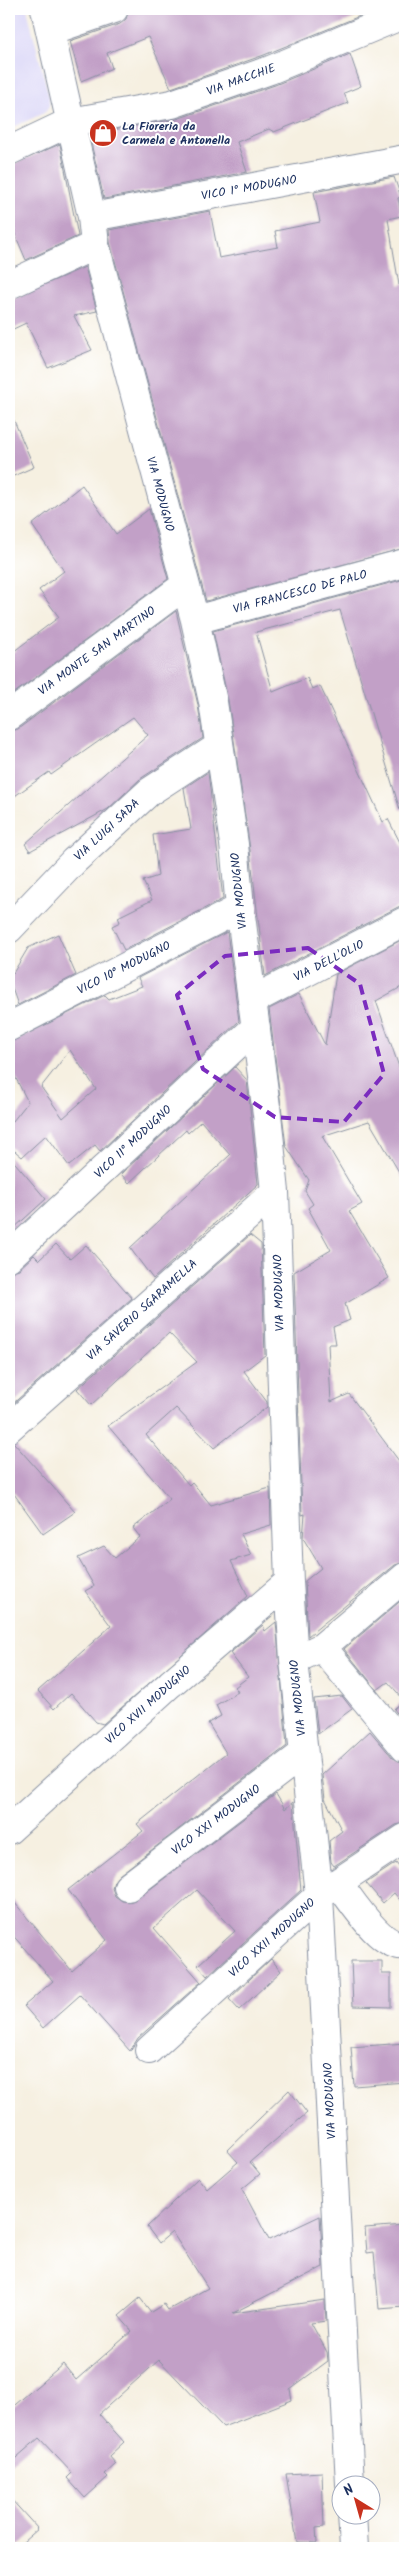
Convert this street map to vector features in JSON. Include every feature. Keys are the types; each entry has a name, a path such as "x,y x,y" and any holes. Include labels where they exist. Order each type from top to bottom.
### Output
{"street":[{"path":"47,20 114,9"},
{"name":"VIA MACCHIE","path":"9,150 70,122 172,104 270,70 405,14"},
{"name":"VIA MODUGNO","path":"47,20 92,217 95,245 194,620 213,702 218,747 234,844 240,908 253,1000 275,1192 289,1582 294,1660 304,1753 328,1889 350,2474"},
{"name":"VICO 1° MODUGNO","path":"92,217 405,159"},
{"path":"9,285 95,245"},
{"name":"VIA FRANCESCO DE PALO","path":"194,620 405,563"},
{"name":"VIA MONTE SAN MARTINO","path":"9,716 184,586"},
{"name":"VIA LUIGI SADA","path":"9,929 74,861 149,792 218,747"},
{"name":"VICO 10° MODUGNO","path":"9,1027 240,908"},
{"name":"VIA DELL'OLIO","path":"253,1000 405,921"},
{"name":"VICO 11° MODUGNO","path":"9,1257 256,1027"},
{"name":"VIA SAVERIO SGARAMELLA","path":"9,1428 275,1192"},
{"path":"294,1660 322,1647 405,1577"},
{"name":"VICO XVII MODUGNO","path":"9,1830 170,1684 289,1582"},
{"path":"322,1647 405,1748"},
{"name":"VICO XXI MODUGNO","path":"128,1887 304,1753"},
{"name":"VICO XXII MODUGNO","path":"149,2050 328,1889 405,1838"},
{"path":"328,1889 385,1940 405,1946"},
{"path":"353,2524 354,2548"}],"highlighted area":[{"path":"308,948 360,984 384,1074 344,1122 275,1117 203,1069 177,995 225,956"}],"shaded area":[{"path":"9,9 27,9 49,97 49,106 44,113 9,129"}],"building":[{"path":"129,9 377,9 264,55 171,88 148,37 107,53 112,68 81,81 70,41 120,24 126,19"},
{"path":"350,54 361,86 344,93 348,103 274,132 269,129 237,142 247,172 104,199 89,134 177,119 275,85"},
{"path":"60,144 78,236 26,260 9,220 9,166"},
{"path":"394,177 401,197 398,198 401,216 388,219 399,285 405,283 405,548 206,601 110,242 109,230 210,211 219,258 278,247 275,231 320,222 314,192"},
{"path":"85,267 97,311 74,316 92,350 48,368 26,323 9,331 9,300"},
{"path":"9,409 34,467 9,478"},
{"path":"82,485 116,534 149,509 168,579 9,697 9,655 59,617 39,590 64,571 32,525"},
{"path":"405,579 405,809 400,810 340,610 256,632 273,692 307,678 312,689 320,686 383,822 388,819 405,852 405,905 265,976 249,842 228,700 213,631"},
{"path":"176,611 198,705 203,738 140,779 108,809 30,851 25,844 148,735 133,717 51,775 49,772 9,800 9,731 18,729"},
{"path":"208,772 223,899 124,950 112,926 120,922 118,917 152,900 143,881 158,876 153,835 191,829 184,788"},
{"path":"227,932 239,1021 100,1151 95,1145 69,1166 46,1135 22,1157 9,1146 9,1126 28,1102 9,1065 9,1043 105,995 109,999 142,986 138,978","holes":["70,1050 96,1089 63,1118 41,1087"]},
{"path":"58,934 76,975 18,1005 9,980 28,948"},
{"path":"405,938 405,985 376,1001 399,1067 405,1065 405,1182 369,1121 322,1136 362,1204 349,1211 389,1278 345,1304 350,1320 333,1327 336,1344 328,1344 331,1402 349,1394 405,1469 405,1562 395,1565 308,1636 305,1581 321,1568 303,1538 305,1514 302,1515 294,1272 331,1250 308,1208 313,1204 305,1191 309,1180 286,1146 269,1009 299,994 325,1045 336,974"},
{"path":"235,1067 247,1080 258,1184 153,1279 130,1248 230,1155 201,1121 188,1133 186,1130 129,1183 121,1174"},
{"path":"9,1156 46,1199 12,1230 13,1232 9,1236"},
{"path":"250,1235 261,1244 265,1355 244,1371 267,1402 267,1407 214,1448 176,1408 146,1435 189,1485 192,1482 211,1505 270,1488 271,1525 241,1534 251,1555 231,1561 248,1596 103,1724 96,1722 71,1693 54,1709 38,1691 111,1626 85,1591 94,1586 78,1558 104,1546 115,1558 140,1537 133,1528 170,1499 108,1426 197,1362 169,1333 91,1405 77,1389"},
{"path":"56,1244 70,1259 86,1245 132,1298 9,1407 9,1272 19,1269 34,1255 39,1260"},
{"path":"9,1443 14,1443 75,1512 43,1534 9,1487"},
{"path":"405,1597 405,1724 394,1709 404,1700 388,1682 377,1690 344,1649"},
{"path":"276,1622 287,1746 119,1875 114,1881 112,1888 115,1896 122,1901 129,1902 137,1899 276,1794 285,1809 293,1802 301,1890 207,1976 198,1965 235,1931 197,1890 154,1928 201,1982 138,2038 130,2051 80,1995 43,2028 24,2006 53,1981 9,1931 9,1896 72,1971 107,1940 68,1890 143,1831 137,1824 226,1753 208,1723 221,1716 216,1705 238,1692 235,1687 248,1677 230,1653 263,1625 265,1631"},
{"path":"342,1696 352,1709 318,1734 314,1699"},
{"path":"370,1731 393,1758 405,1763 405,1823 396,1825 334,1866 331,1862 329,1841 342,1831 325,1799 322,1775"},
{"path":"396,1863 405,1875 405,1906 394,1893 383,1903 366,1883"},
{"path":"271,1959 281,1971 239,2010 229,1999"},
{"path":"351,1961 382,1961 382,1974 391,1974 391,2007 353,2006"},
{"path":"405,2043 405,2082 354,2086 351,2047"},
{"path":"289,2090 307,2113 250,2162 260,2174 242,2189 269,2240 320,2216 323,2267 233,2313 325,2300 326,2321 311,2323 327,2352 328,2361 290,2389 292,2400 223,2427 159,2360 99,2414 124,2442 109,2456 116,2464 105,2474 108,2477 85,2498 67,2478 72,2473 39,2438 9,2464 9,2410 63,2364 76,2380 132,2331 119,2316 140,2298 151,2312 164,2304 168,2310 208,2288 172,2232 159,2243 147,2227 198,2178 207,2189 238,2162 227,2150"},
{"path":"405,2225 405,2307 379,2309 374,2252 367,2253 365,2228"},
{"path":"322,2472 324,2527 316,2528 317,2543 297,2542 286,2474"},
{"path":"9,2497 38,2529 16,2548 9,2548"}],"place":[{"name":"La Fioreria da Carmela e Antonella","path":"103,133"}]}
